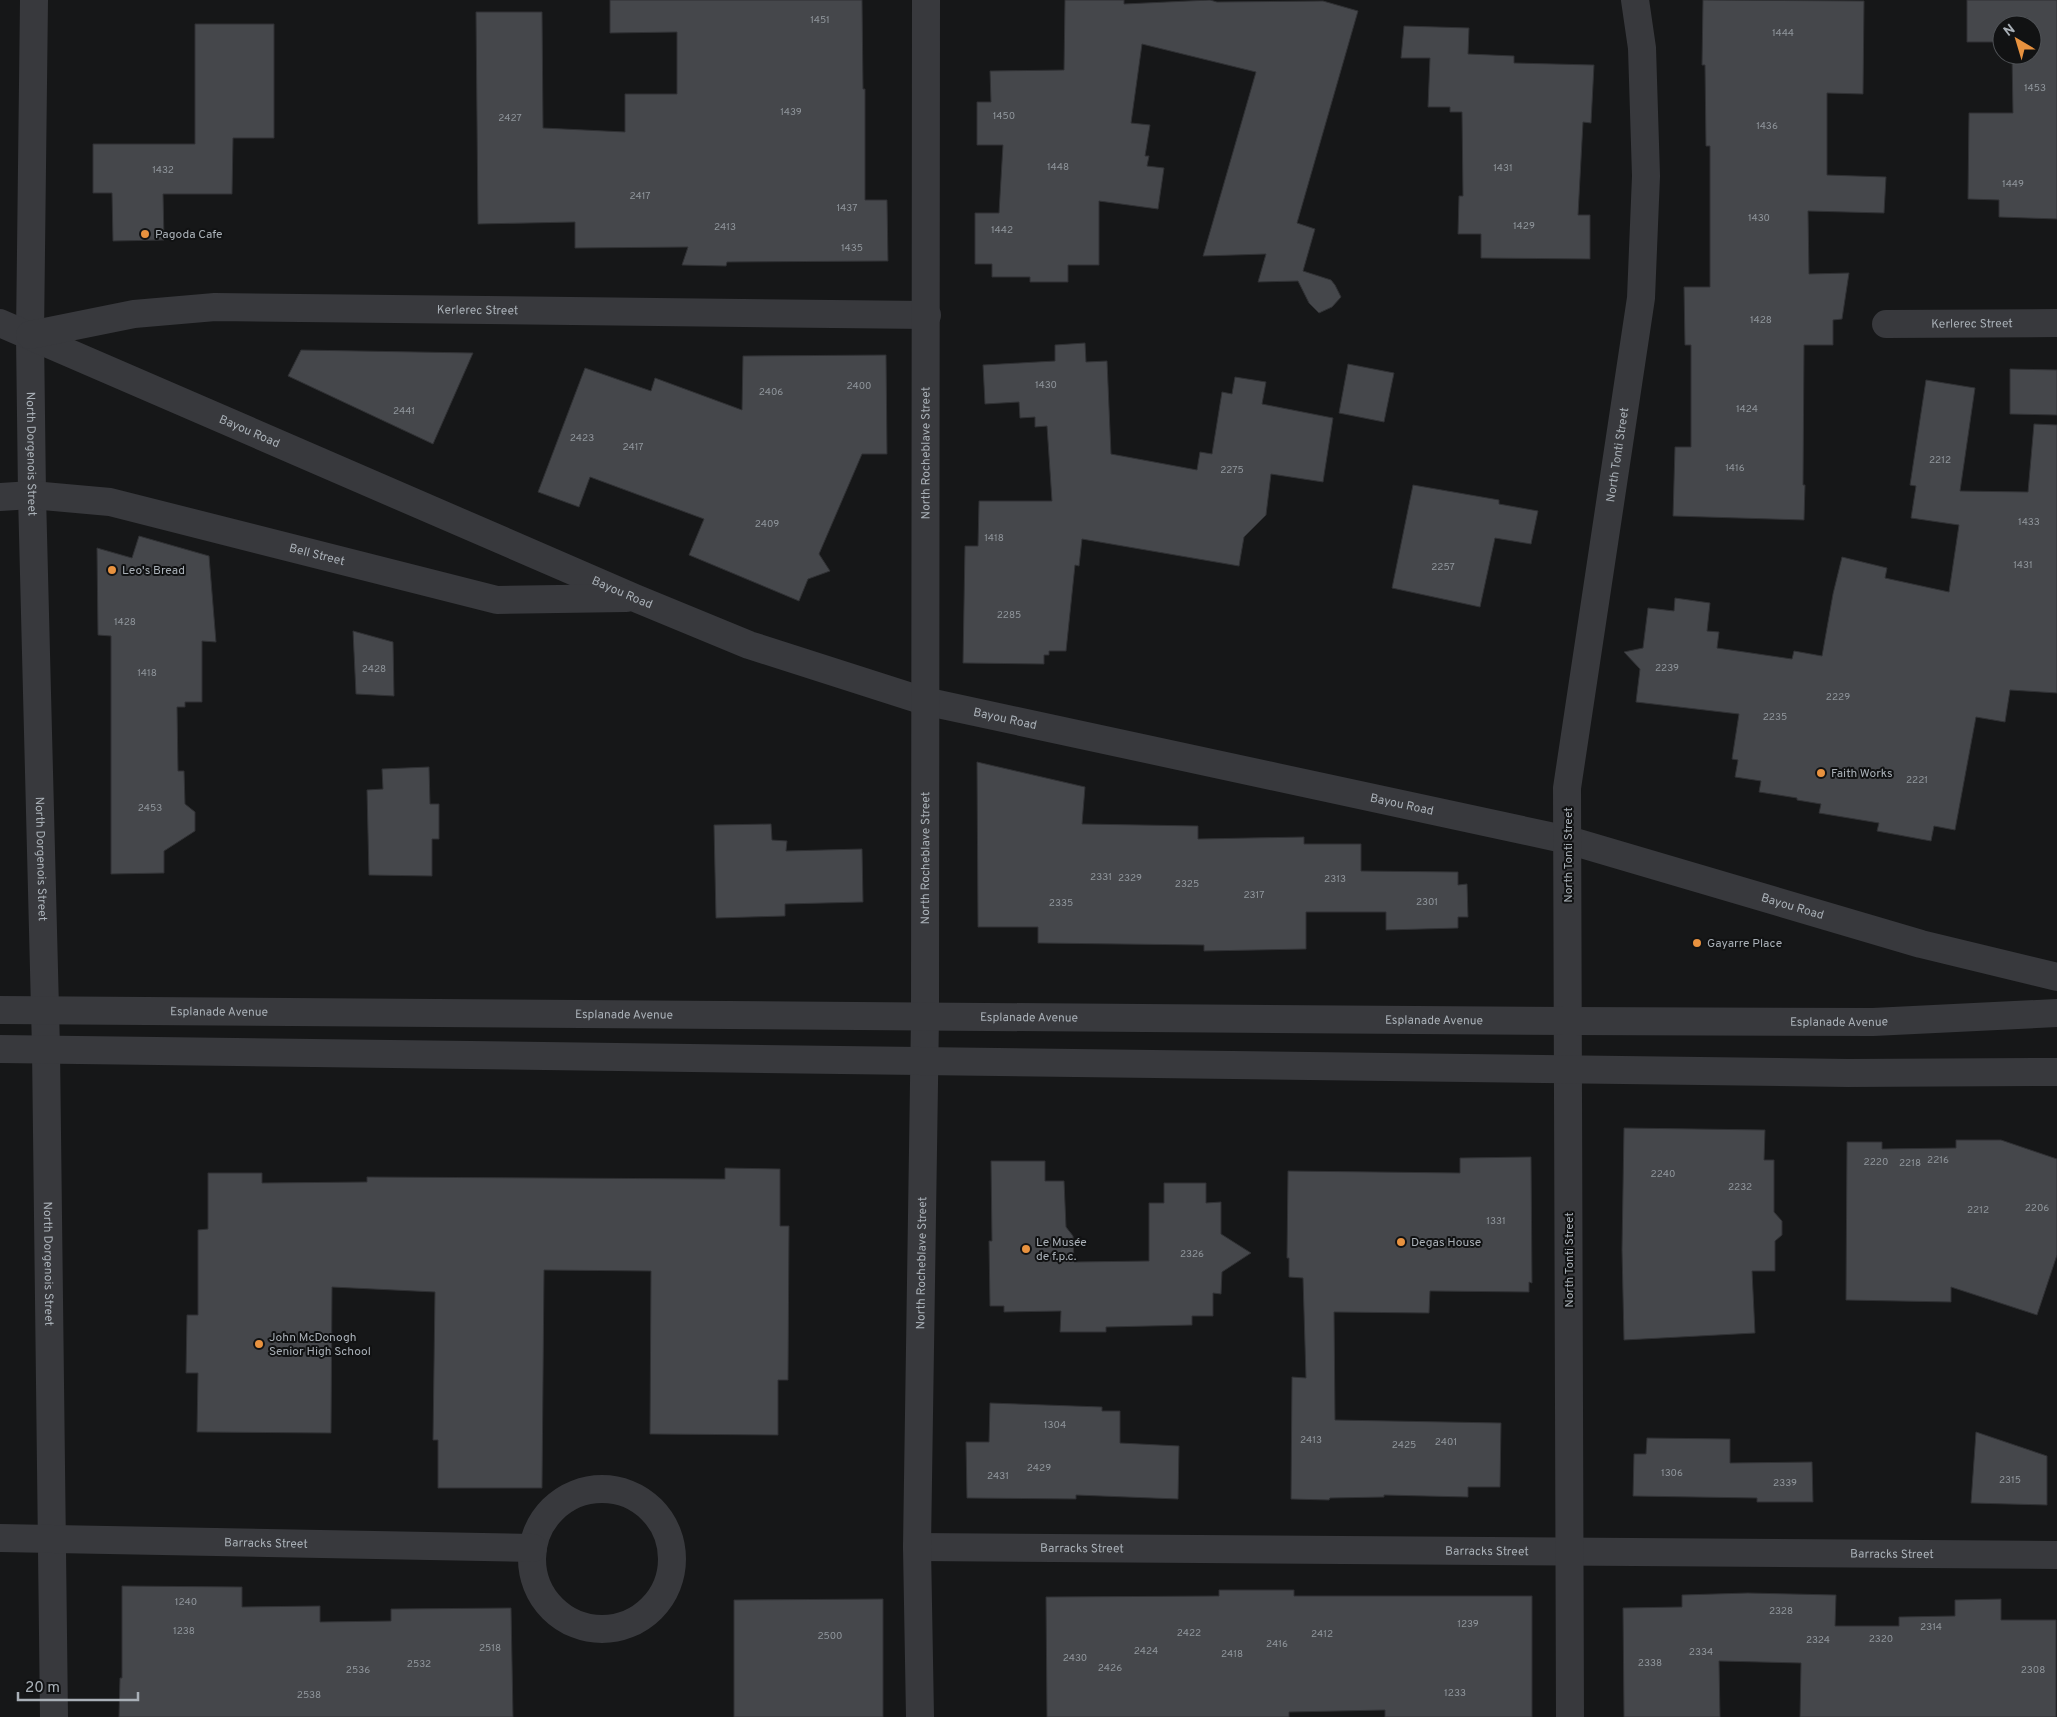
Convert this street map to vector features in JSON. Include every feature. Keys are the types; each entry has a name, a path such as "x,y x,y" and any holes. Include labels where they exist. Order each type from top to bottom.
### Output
{"street":[{"name":"North Dorgenois Street","path":"34,0 30,335 32,494 46,1049 54,1717"},
{"name":"North Rocheblave Street","path":"920,1717 917,1547 925,1017 926,0"},
{"name":"North Tonti Street","path":"1570,1717 1567,788 1642,298 1646,176 1642,48 1635,0"},
{"name":"Kerlerec Street","path":"30,335 134,314 215,307 927,315"},
{"name":"Bayou Road","path":"0,323 749,646 924,701 1568,840 1921,944 2057,977"},
{"name":"Kerlerec Street","path":"1886,324 2057,323"},
{"name":"Bell Street","path":"0,496 32,494 110,502 497,600 635,598"},
{"name":"Esplanade Avenue","path":"0,1010 1873,1022 2057,1013"},
{"path":"0,1049 1848,1073 2057,1072"},
{"path":"601,1488 625,1492 646,1504 662,1521 671,1544 672,1568 665,1591 651,1609 633,1621 613,1628 590,1628 570,1621 553,1608 540,1591 533,1570 533,1548 541,1525 556,1506 577,1494 601,1488"},
{"name":"Barracks Street","path":"0,1538 533,1548"},
{"name":"Barracks Street","path":"917,1547 2057,1555"}],"building":[{"path":"610,0 862,0 863,89 865,89 865,200 887,200 888,261 727,262 726,266 682,265 688,247 575,248 575,222 478,224 476,12 542,12 543,128 625,132 625,94 677,94 677,32 610,33"},
{"path":"1065,0 1124,0 1124,4 1210,0 1217,2 1323,1 1358,11 1297,223 1315,229 1303,271 1331,280 1341,297 1332,307 1319,313 1309,303 1298,281 1258,282 1266,254 1203,256 1256,72 1142,44 1131,123 1150,125 1145,156 1149,156 1147,166 1164,168 1158,209 1099,201 1099,265 1068,265 1068,282 1030,282 1030,277 992,277 992,264 975,264 975,213 999,213 1003,145 977,145 977,102 991,102 990,71 1064,70"},
{"path":"1703,0 1864,1 1863,94 1827,93 1827,175 1886,177 1884,213 1808,211 1809,274 1849,273 1842,319 1833,320 1833,345 1804,345 1804,520 1673,516 1675,447 1691,447 1691,345 1685,345 1684,287 1710,287 1710,146 1706,146 1705,65 1702,65"},
{"path":"1967,0 2057,0 2057,219 1999,217 1999,200 1968,199 1969,113 2013,113 2012,65 2042,65 2042,15 1992,15 1992,42 1967,42"},
{"path":"195,24 274,24 274,138 233,138 232,194 163,194 164,240 113,241 112,193 93,193 93,144 195,144"},
{"path":"1404,26 1469,28 1468,54 1514,56 1514,63 1594,65 1591,123 1583,122 1578,215 1590,215 1590,259 1481,258 1481,234 1458,234 1459,196 1463,196 1462,112 1450,112 1450,107 1428,107 1430,58 1401,58"},
{"path":"1085,343 1086,362 1107,361 1111,454 1197,470 1200,452 1212,454 1222,392 1232,394 1235,377 1266,382 1262,404 1333,418 1323,482 1271,474 1266,515 1244,537 1239,566 1082,539 1079,566 1075,565 1066,651 1049,651 1049,655 1044,655 1044,664 963,663 965,546 978,546 979,501 1052,501 1047,426 1035,427 1035,417 1020,418 1019,402 985,404 983,365 1055,361 1055,345"},
{"path":"301,350 473,353 433,444 288,376"},
{"path":"886,355 887,454 862,454 819,554 830,571 808,579 799,601 689,555 704,519 590,477 579,507 538,492 585,368 651,391 655,378 742,410 743,356"},
{"path":"1348,364 1394,373 1384,422 1339,413"},
{"path":"2010,369 2057,370 2057,415 2010,414"},
{"path":"1926,380 1975,388 1960,491 2028,492 2034,424 2057,425 2057,693 2010,690 2005,722 1976,717 1955,830 1934,826 1931,841 1877,831 1879,823 1819,813 1821,804 1759,792 1761,781 1735,777 1738,760 1732,759 1739,714 1636,702 1640,669 1624,652 1643,648 1648,608 1674,611 1675,598 1710,603 1707,631 1719,632 1717,648 1792,659 1794,651 1822,656 1842,557 1887,568 1885,578 1949,592 1959,525 1911,518 1916,486 1910,485"},
{"path":"1413,485 1499,500 1499,504 1538,511 1531,544 1495,538 1480,607 1392,588"},
{"path":"139,536 209,556 216,642 202,641 202,702 185,702 185,707 177,707 178,771 184,771 185,804 195,812 195,831 164,851 164,873 111,874 111,636 98,635 97,548 132,558"},
{"path":"353,631 393,642 394,696 356,694"},
{"path":"977,762 1085,787 1082,824 1198,826 1198,839 1304,837 1304,844 1361,844 1361,871 1458,872 1458,885 1467,884 1468,917 1458,917 1458,928 1386,930 1386,912 1306,912 1306,949 1204,951 1204,945 1038,943 1038,927 978,927"},
{"path":"429,767 430,804 439,804 439,839 432,839 432,876 369,875 367,790 383,789 382,769"},
{"path":"771,824 772,840 787,841 786,851 862,849 863,902 785,904 785,916 716,918 714,825"},
{"path":"1624,1128 1765,1130 1764,1160 1774,1160 1774,1212 1782,1221 1782,1235 1775,1241 1775,1271 1752,1271 1755,1333 1624,1340 1622,1250"},
{"path":"1956,1140 2001,1140 2057,1159 2057,1255 2037,1315 1951,1287 1951,1302 1846,1300 1847,1142 1882,1142 1882,1149 1956,1148"},
{"path":"1531,1157 1532,1283 1529,1282 1529,1292 1430,1291 1429,1313 1334,1312 1335,1420 1501,1423 1500,1487 1468,1487 1468,1497 1384,1495 1384,1497 1330,1498 1329,1500 1291,1499 1292,1377 1306,1378 1303,1278 1289,1277 1289,1258 1287,1258 1288,1171 1460,1173 1460,1158"},
{"path":"991,1161 1045,1161 1045,1181 1064,1181 1066,1227 1073,1236 1074,1262 1149,1261 1149,1203 1164,1203 1164,1183 1206,1183 1206,1203 1221,1202 1221,1234 1251,1253 1222,1272 1221,1294 1213,1293 1213,1316 1192,1316 1192,1325 1106,1327 1106,1332 1060,1332 1061,1311 1004,1312 1004,1306 990,1306 989,1241 992,1241"},
{"name":"John McDonogh Senior High School","path":"725,1168 780,1169 780,1226 789,1226 788,1380 778,1380 778,1435 650,1434 651,1271 544,1270 542,1488 438,1488 438,1440 433,1440 435,1292 332,1287 331,1433 197,1432 198,1373 186,1373 187,1315 198,1315 198,1230 208,1229 208,1173 262,1173 262,1183 367,1182 367,1177 725,1179"},
{"path":"990,1403 1102,1407 1102,1411 1120,1411 1120,1443 1179,1446 1178,1499 1076,1495 1076,1499 967,1498 966,1442 989,1442"},
{"path":"1976,1432 2047,1456 2047,1505 1971,1503"},
{"path":"1647,1438 1730,1439 1730,1463 1812,1462 1813,1502 1757,1502 1757,1498 1633,1496 1634,1454 1646,1454"},
{"path":"122,1586 242,1587 242,1607 320,1606 320,1622 391,1621 391,1609 511,1608 513,1717 119,1717 120,1678 122,1678"},
{"path":"1219,1590 1294,1590 1294,1596 1532,1596 1532,1717 1385,1717 1385,1710 1289,1712 1289,1717 1047,1717 1046,1597 1219,1596"},
{"path":"1748,1593 1836,1595 1835,1626 1899,1626 1899,1617 1955,1616 1955,1600 2001,1599 2001,1620 2056,1620 2056,1717 1800,1717 1801,1663 1719,1661 1720,1717 1624,1717 1623,1608 1682,1607 1682,1595"},
{"path":"883,1599 883,1717 734,1717 734,1600"}],"place":[{"name":"Pagoda Cafe","path":"145,234"},
{"name":"Leo's Bread","path":"112,570"},
{"name":"Faith Works","path":"1821,773"},
{"name":"Gayarre Place","path":"1697,943"},
{"name":"Degas House","path":"1401,1242"},
{"name":"Le Musée de f.p.c.","path":"1026,1249"},
{"name":"John McDonogh Senior High School","path":"259,1344"}]}
